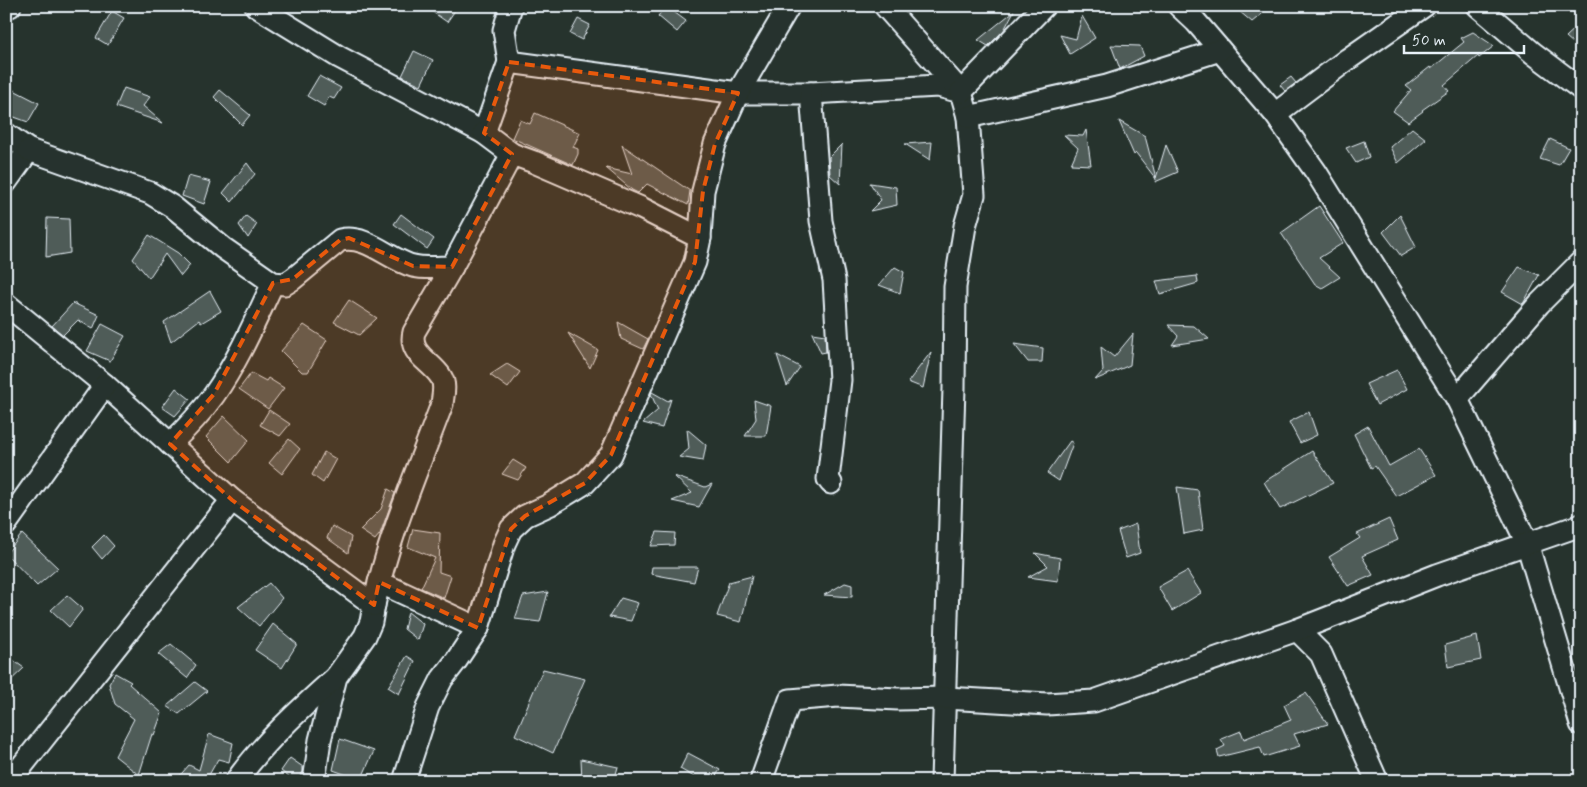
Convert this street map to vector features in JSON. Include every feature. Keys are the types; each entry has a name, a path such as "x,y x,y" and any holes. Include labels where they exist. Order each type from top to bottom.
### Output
{"street":[{"path":"256,6 339,56 484,133 512,154 641,208 700,238"},
{"path":"484,133 510,62 504,30 511,6"},
{"path":"404,781 428,707 438,686 478,628 504,544 512,529 525,516 549,505 585,484 611,455 695,262 700,238 703,191 715,144 738,93 789,6"},
{"path":"885,6 961,92 968,117 974,194 962,240 955,287 946,698 942,781"},
{"path":"961,92 1044,6"},
{"path":"1179,6 1196,22 1275,114 1316,172 1456,399 1527,543 1581,724"},
{"path":"1275,114 1348,59 1424,6"},
{"path":"1478,6 1533,53 1581,89"},
{"path":"968,117 1107,86 1220,50"},
{"path":"510,62 738,93 811,93 938,86 961,92"},
{"path":"811,93 820,221 834,280 839,372 837,417 828,478 831,482"},
{"path":"6,134 29,150 150,193 173,207 223,248 273,283 285,284 340,240 349,238 359,240 413,266 452,267"},
{"path":"6,182 29,150"},
{"path":"236,781 252,758 301,708 336,678 365,636 371,622 378,582 442,404 444,388 441,378 415,349 412,341 414,332 452,267 512,154"},
{"path":"1456,399 1539,304 1581,262"},
{"path":"413,266 435,296"},
{"path":"170,444 192,423 214,394 236,359 273,283"},
{"path":"6,304 105,385 232,500 374,605"},
{"path":"6,524 105,385"},
{"path":"10,781 232,500"},
{"path":"762,781 790,700 838,696 898,699 946,698 1048,704 1094,701 1297,630 1437,575 1581,525"},
{"path":"378,582 478,628"},
{"path":"1322,620 1322,654"},
{"path":"1297,630 1322,654 1377,781"},
{"path":"314,781 320,740 336,678"}],"highlighted area":[{"path":"509,62 738,93 715,144 703,191 695,262 611,455 585,483 525,516 511,529 478,628 379,582 374,605 232,500 170,444 214,394 273,283 293,279 340,240 349,238 413,266 452,267 512,154 484,133"}],"building":[{"path":"424,6 458,6 447,22"},
{"path":"666,6 686,21 677,32 658,16"},
{"path":"1233,6 1256,6 1262,14 1252,22"},
{"path":"112,11 124,18 108,45 96,38"},
{"path":"1014,11 1004,30 988,46 978,40"},
{"path":"1082,16 1095,38 1070,54 1060,35 1076,39"},
{"path":"578,19 590,25 582,40 570,34"},
{"path":"1581,23 1581,50 1566,37"},
{"path":"1473,32 1494,46 1479,58 1478,56 1444,85 1449,91 1408,122 1393,111 1411,90 1406,86 1430,67 1431,69 1464,42 1461,38"},
{"path":"1111,45 1140,46 1144,56 1120,69"},
{"path":"414,51 433,60 421,85 402,76"},
{"path":"319,76 341,88 334,99 329,97 324,106 307,96"},
{"path":"1291,77 1296,83 1285,91 1280,85"},
{"path":"6,86 39,103 28,122 6,114"},
{"path":"124,88 150,97 143,106 163,123 116,107"},
{"path":"220,90 250,115 242,125 214,97"},
{"path":"535,113 580,133 573,147 578,149 578,154 573,165 512,138 520,120 530,124"},
{"path":"1119,121 1145,136 1156,178 1166,145 1178,172 1155,182 1156,179 1136,153 1134,155"},
{"path":"1412,128 1426,139 1398,163 1390,147"},
{"path":"1086,130 1091,165 1071,164 1078,148 1064,135 1083,136"},
{"path":"1550,139 1569,148 1559,165 1540,159"},
{"path":"1364,141 1369,157 1356,163 1346,148"},
{"path":"932,142 930,160 905,144"},
{"path":"842,144 840,184 830,175 829,157"},
{"path":"622,145 690,191 688,205 647,184 638,193 606,168 632,174"},
{"path":"247,163 255,174 232,202 223,193"},
{"path":"188,176 211,182 204,204 182,196"},
{"path":"870,183 896,187 897,205 870,211 881,200"},
{"path":"1319,206 1343,243 1319,258 1340,277 1322,288 1315,284 1281,233"},
{"path":"401,214 434,239 427,249 394,224"},
{"path":"1400,215 1416,247 1401,256 1383,232"},
{"path":"246,216 257,224 248,238 239,225"},
{"path":"47,218 69,219 70,253 46,257"},
{"path":"149,235 178,253 190,265 181,276 165,254 149,278 133,259"},
{"path":"895,267 904,272 900,293 879,285"},
{"path":"1519,267 1539,275 1523,304 1502,292"},
{"path":"1197,276 1198,283 1160,294 1156,281"},
{"path":"210,291 221,311 201,323 199,320 171,342 164,322"},
{"path":"349,300 377,318 359,335 334,322"},
{"path":"73,303 99,315 93,329 78,320 63,335 52,326"},
{"path":"618,322 648,339 643,349 621,339"},
{"path":"102,324 125,336 110,361 87,351"},
{"path":"304,325 327,340 308,372 302,372 281,351"},
{"path":"1168,325 1194,326 1209,339 1172,345 1178,336"},
{"path":"568,333 598,350 590,368"},
{"path":"812,333 825,335 826,352 821,353"},
{"path":"1133,334 1130,365 1095,380 1103,371 1101,347 1114,357"},
{"path":"1014,344 1043,348 1042,362 1028,362"},
{"path":"931,352 923,388 908,382"},
{"path":"777,355 800,367 787,386"},
{"path":"507,364 520,372 508,388 490,375"},
{"path":"1397,370 1407,389 1377,405 1366,384"},
{"path":"251,373 266,381 268,378 284,388 268,409 239,389"},
{"path":"176,388 190,399 175,416 162,407"},
{"path":"652,392 668,401 671,399 662,428 643,423 658,410 651,394"},
{"path":"754,400 771,406 766,436 745,436 756,419"},
{"path":"269,410 290,424 280,436 260,425"},
{"path":"1309,412 1317,435 1300,443 1289,422"},
{"path":"224,416 249,440 231,462 206,437"},
{"path":"1368,426 1389,466 1419,449 1436,475 1396,496 1375,466 1371,468 1354,434"},
{"path":"687,429 706,445 703,461 679,457 689,449"},
{"path":"289,439 300,449 282,474 269,463"},
{"path":"1070,441 1073,443 1059,481 1047,473"},
{"path":"1312,451 1333,483 1280,509 1264,482"},
{"path":"324,452 336,459 323,483 312,475"},
{"path":"513,460 526,468 518,480 502,474"},
{"path":"674,476 705,487 712,484 699,507 672,501 692,493"},
{"path":"1177,487 1198,490 1203,530 1184,534"},
{"path":"388,489 395,493 380,534 375,540 360,530 381,509"},
{"path":"1389,519 1398,540 1362,556 1373,575 1348,586 1329,557 1360,538 1357,534"},
{"path":"1136,524 1140,553 1126,558 1118,531"},
{"path":"332,526 351,537 348,553 327,538"},
{"path":"413,529 440,533 439,572 451,576 444,598 421,588 435,558 408,547"},
{"path":"657,532 675,533 674,545 651,546"},
{"path":"22,534 58,568 37,586 6,554"},
{"path":"104,535 114,546 102,559 92,547"},
{"path":"1035,553 1060,558 1058,581 1028,577 1048,566"},
{"path":"652,567 698,567 694,582 651,574"},
{"path":"1187,571 1201,593 1172,611 1158,587"},
{"path":"752,576 741,622 717,616 729,582"},
{"path":"269,583 282,598 259,626 238,607"},
{"path":"845,583 852,585 852,597 824,595"},
{"path":"548,592 540,622 515,619 523,596"},
{"path":"67,595 83,609 69,627 51,610"},
{"path":"621,598 638,603 631,621 609,617"},
{"path":"408,612 423,624 418,640 404,629"},
{"path":"273,624 297,644 282,668 255,650"},
{"path":"1477,636 1481,660 1448,667 1445,645"},
{"path":"171,644 196,665 187,678 158,654"},
{"path":"6,655 24,668 6,685"},
{"path":"407,656 415,661 399,694 388,687"},
{"path":"543,669 585,679 553,753 515,735"},
{"path":"115,673 131,682 129,684 162,713 154,735 152,734 139,775 115,756 134,719 115,704 109,684"},
{"path":"195,682 207,691 179,714 167,706"},
{"path":"1306,693 1328,724 1294,734 1300,746 1264,757 1260,747 1219,757 1217,750 1225,746 1221,739 1241,731 1244,739 1291,720 1284,705"},
{"path":"209,734 233,743 229,762 218,759 209,775 222,781 175,781 189,765 199,770"},
{"path":"340,739 374,751 361,780 333,770"},
{"path":"688,753 720,770 712,781 701,781 680,769"},
{"path":"290,758 303,767 303,772 297,781 294,781 281,771"},
{"path":"581,759 618,767 614,781 582,781"}]}
